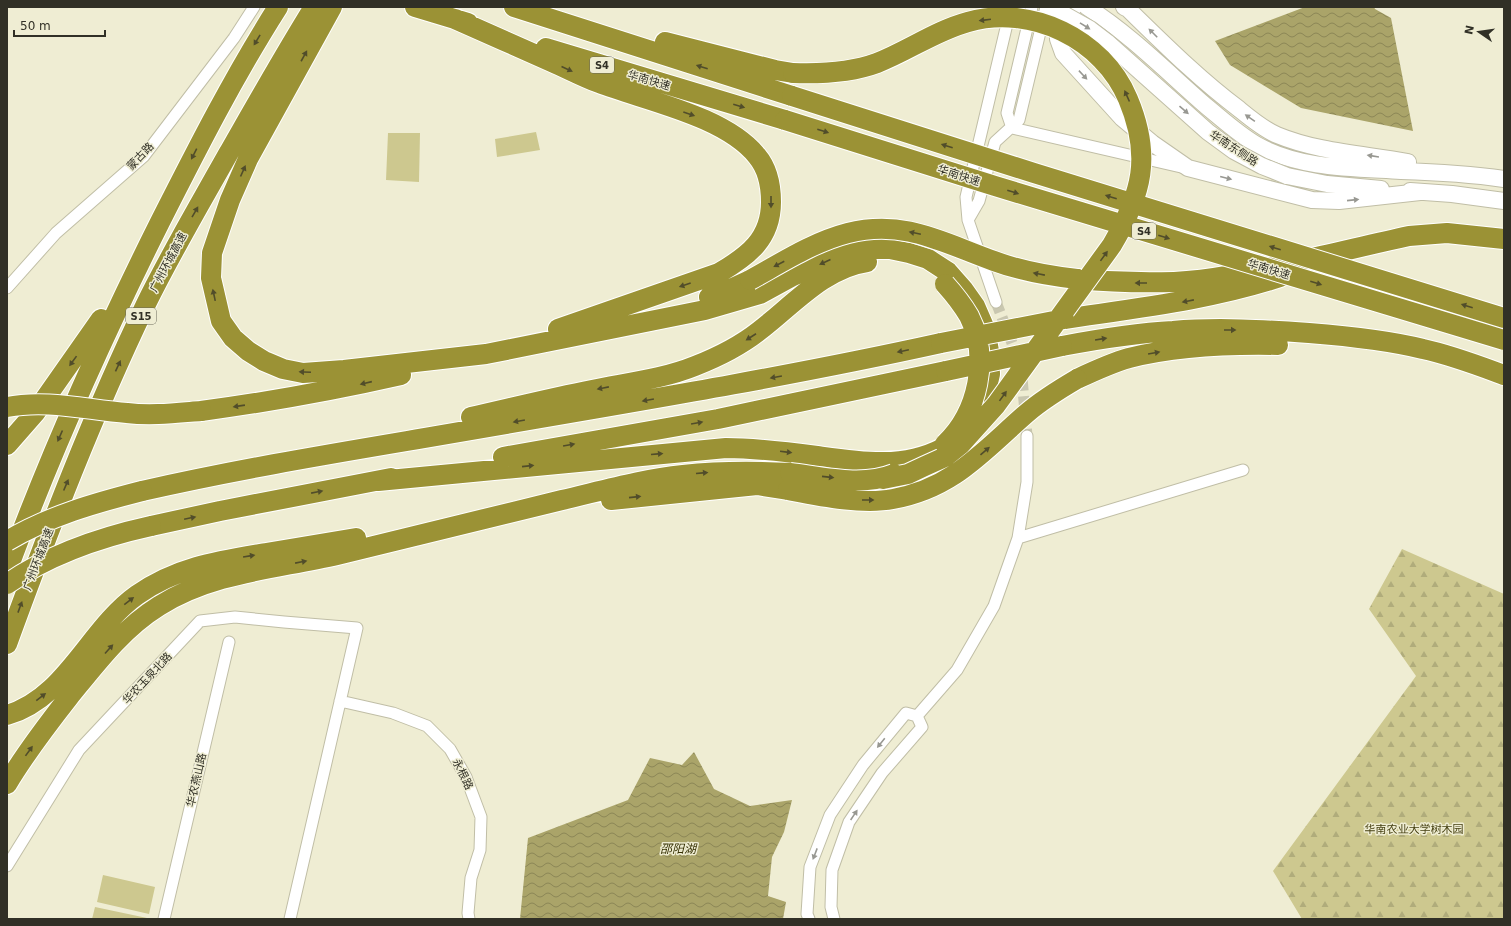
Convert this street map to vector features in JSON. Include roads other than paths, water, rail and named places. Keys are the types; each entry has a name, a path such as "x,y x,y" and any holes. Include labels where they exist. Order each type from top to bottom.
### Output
{"highway":[{"name":"S15","path":"7,571 48,463 111,321 206,131 249,54 278,7"},
{"name":"广州环城高速","path":"7,644 64,492 108,388 146,304 181,237 286,51 314,7"},
{"path":"332,7 248,159 230,200 212,253 210,278 221,321 233,338 248,351 264,361 283,369 303,373 486,354 705,310 760,294 791,277 835,257 871,249 909,253 928,259 948,272 975,306 985,329 989,351 990,374 985,396 974,418 959,437 942,448 920,458 898,461 856,461 748,448 726,448 378,481"},
{"name":"华南快速","path":"514,7 1041,176 1504,318"},
{"path":"7,784 26,755 59,711 94,666 113,645 159,606 176,596 209,582 330,556 623,486 681,475 731,471 789,481 883,479 908,474 945,457 969,436 1001,399 1108,250 1125,223 1135,201 1140,179 1142,155 1139,132 1134,113 1125,91 1113,72 1081,41 1039,22 1015,18 993,18 969,22 945,30 876,63 853,69 811,74 793,73 746,63 528,7"},
{"name":"华南快速","path":"417,8 785,120 995,186 1504,340"},
{"path":"455,19 599,83 695,116 719,127 741,140 757,156 766,171 771,190 771,210 766,230 754,249 740,261 719,273 486,354"},
{"path":"7,406 23,404 55,405 140,414 168,414 270,401 354,386 683,304 724,292 830,239 867,229 887,228 926,235 993,261 1033,272 1077,279 1146,283 1175,282 1223,277 1409,236 1447,233 1504,239"},
{"path":"7,542 35,526 101,502 201,478 843,365 941,343 1064,319 1182,302 1243,289 1386,241"},
{"path":"7,445 36,413 142,259"},
{"path":"292,461 545,399 655,378 694,367 728,352 758,332 813,287 834,273 854,264 879,261 902,263 925,270 945,284 958,299 970,318 979,359 978,376 974,396 965,418 953,436 930,457 910,469 883,479"},
{"path":"7,584 49,560 85,544 151,526 220,511 517,454 718,419 1104,338 1175,330 1238,330 1304,333 1422,348 1448,355 1504,375"},
{"path":"789,481 826,496 867,500 893,499 934,486 940,484 958,472 978,457 1027,413 1058,390 1077,379 1128,358 1204,347 1250,345 1302,346 1388,355 1456,369 1504,383"},
{"path":"7,715 29,706 49,691 71,667 102,627 120,609 151,586 175,574 201,565 222,560 527,508"}],"street":[{"name":"蒙古路","path":"7,288 56,233 144,156 234,38 254,7"},
{"path":"996,302 968,220 966,197 1011,7"},
{"path":"1012,128 1007,113 1032,7"},
{"path":"968,220 979,201 995,142 1019,120 1046,7"},
{"name":"华南东侧路","path":"1051,7 1090,29 1107,42 1208,132 1234,151 1262,166 1287,176 1327,184 1452,194 1504,201"},
{"path":"1074,7 1062,23 1058,39 1063,54 1122,118 1152,143 1188,168"},
{"name":"华南东侧路","path":"1087,7 1138,45 1231,127 1256,144 1293,160 1330,166 1480,176 1504,179"},
{"path":"1126,8 1209,86 1251,119 1274,134 1300,144 1480,176"},
{"path":"1012,128 1188,168 1312,200 1339,201 1420,192"},
{"path":"917,716 957,670 994,606 1018,538 1027,482 1027,436"},
{"path":"1018,538 1243,470"},
{"name":"华农玉泉北路","path":"7,866 79,750 200,621 235,617 358,628 340,701"},
{"name":"华农燕山路","path":"164,919 229,642"},
{"path":"290,919 340,701"},
{"name":"永根路","path":"340,701 393,713 427,726 450,749 466,777 481,817 480,850 471,878 468,913 469,919"},
{"path":"809,919 810,867 830,815 863,765 906,713 917,716"},
{"path":"834,919 831,907 832,870 849,822 882,773 922,727 917,716"}],"water":[{"path":"1305,7 1374,7 1391,18 1413,131 1301,108 1230,65 1215,41"},
{"name":"邵阳湖","path":"694,752 714,789 750,806 792,800 784,832 772,857 768,896 786,902 783,919 520,919 528,838 628,800 650,758 682,765"}],"tunnel":[{"path":"996,302 1021,366 1027,436"}],"park label":[{"name":"华南农业大学树木园","path":"1414,829"}]}
